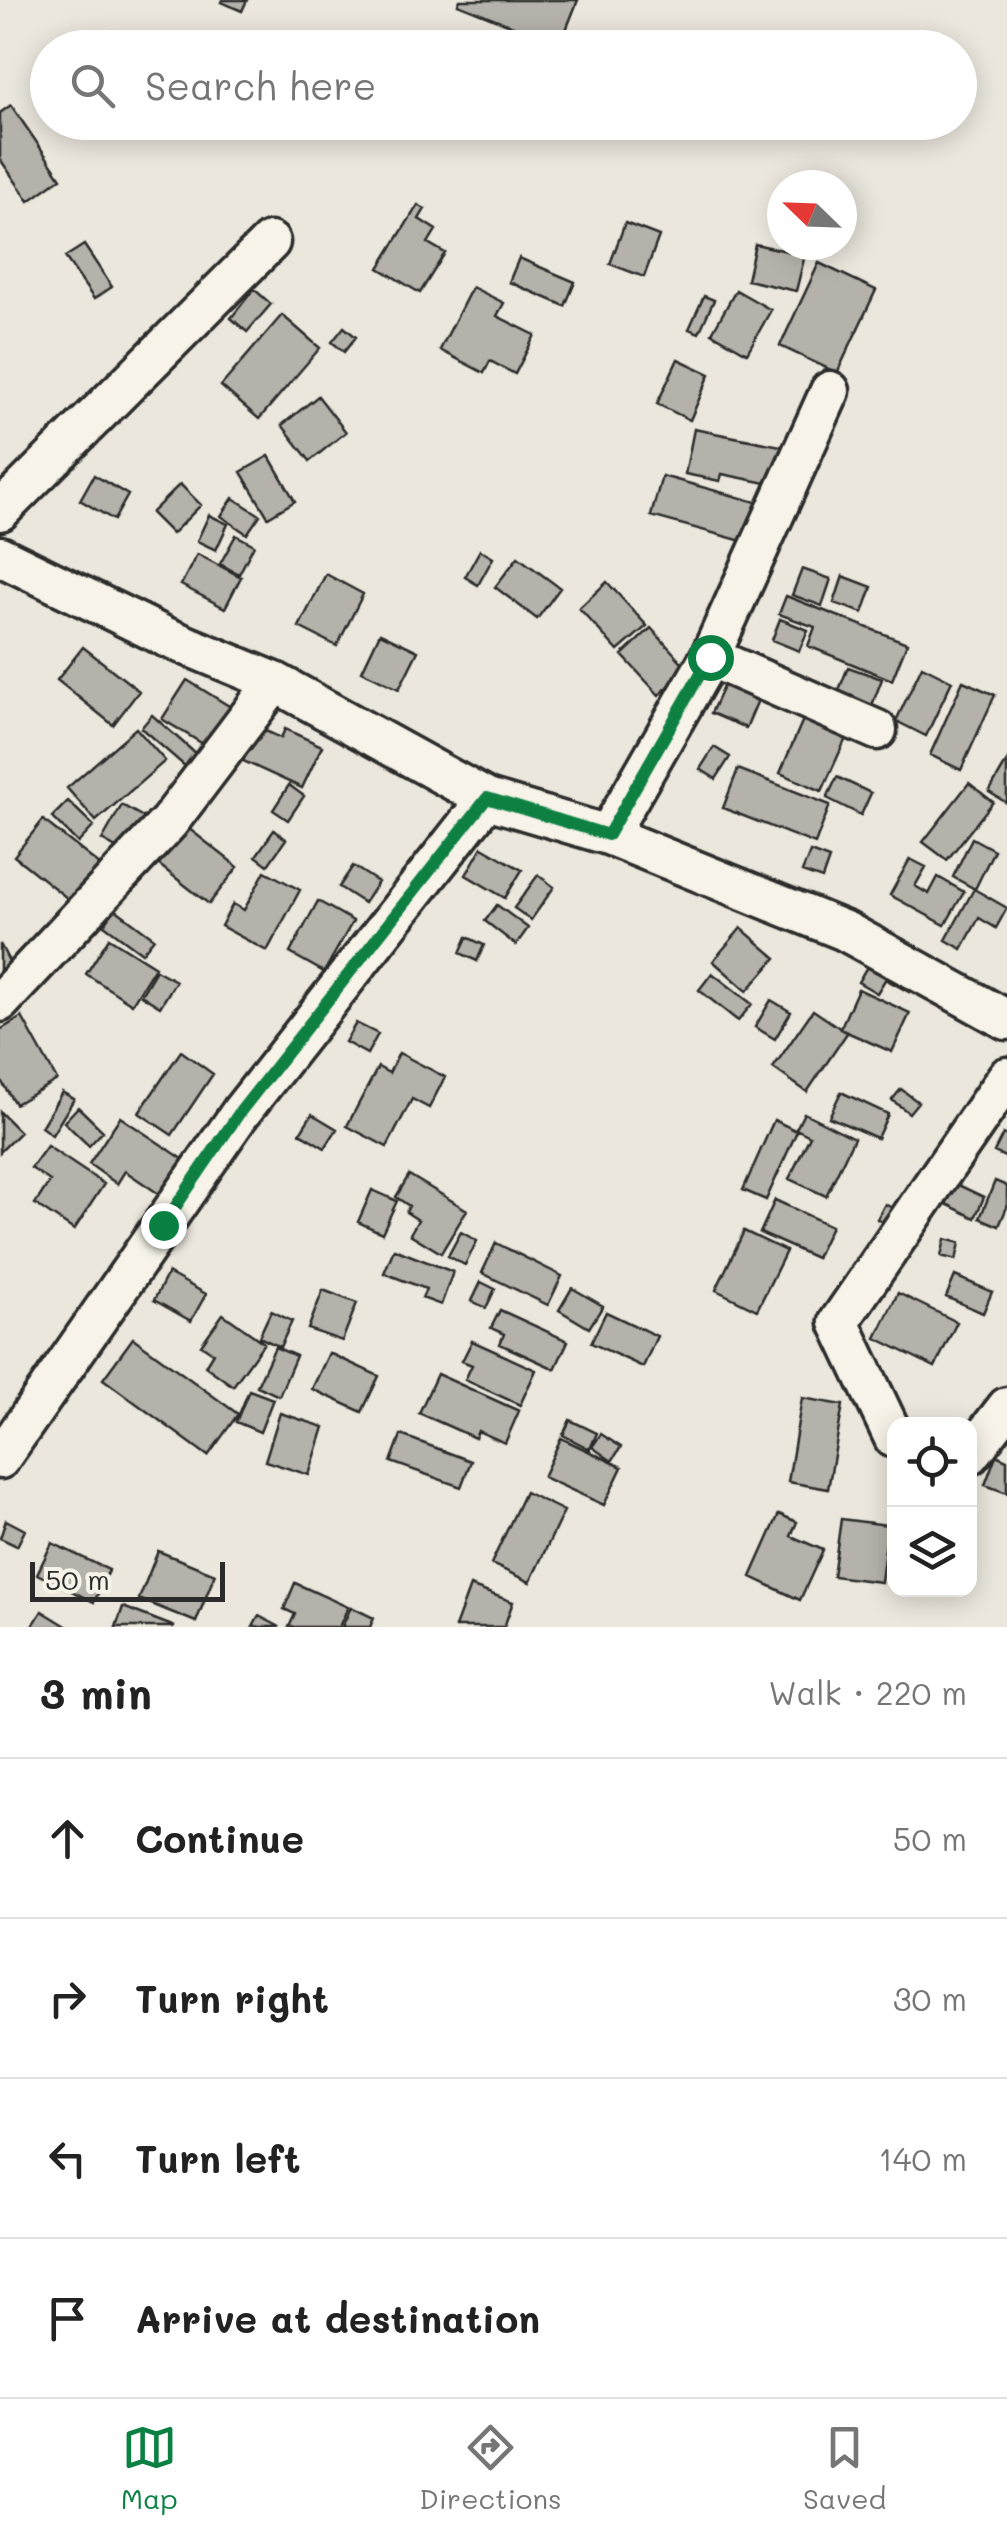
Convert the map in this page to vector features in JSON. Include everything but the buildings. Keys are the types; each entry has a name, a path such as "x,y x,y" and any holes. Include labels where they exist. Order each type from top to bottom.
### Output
{"street":[{"path":"0,511 270,242"},
{"path":"608,835 710,657 830,390"},
{"path":"0,556 166,637 276,682 487,798 608,835 845,931 1007,1020"},
{"path":"710,657 876,730"},
{"path":"0,1002 170,822 276,682"},
{"path":"0,1459 240,1112 487,798"},
{"path":"887,1423 839,1322 1007,1076"},
{"path":"977,1445 1007,1406"}],"route":[{"path":"163,1225 240,1112 487,798 608,835 710,657"}]}
